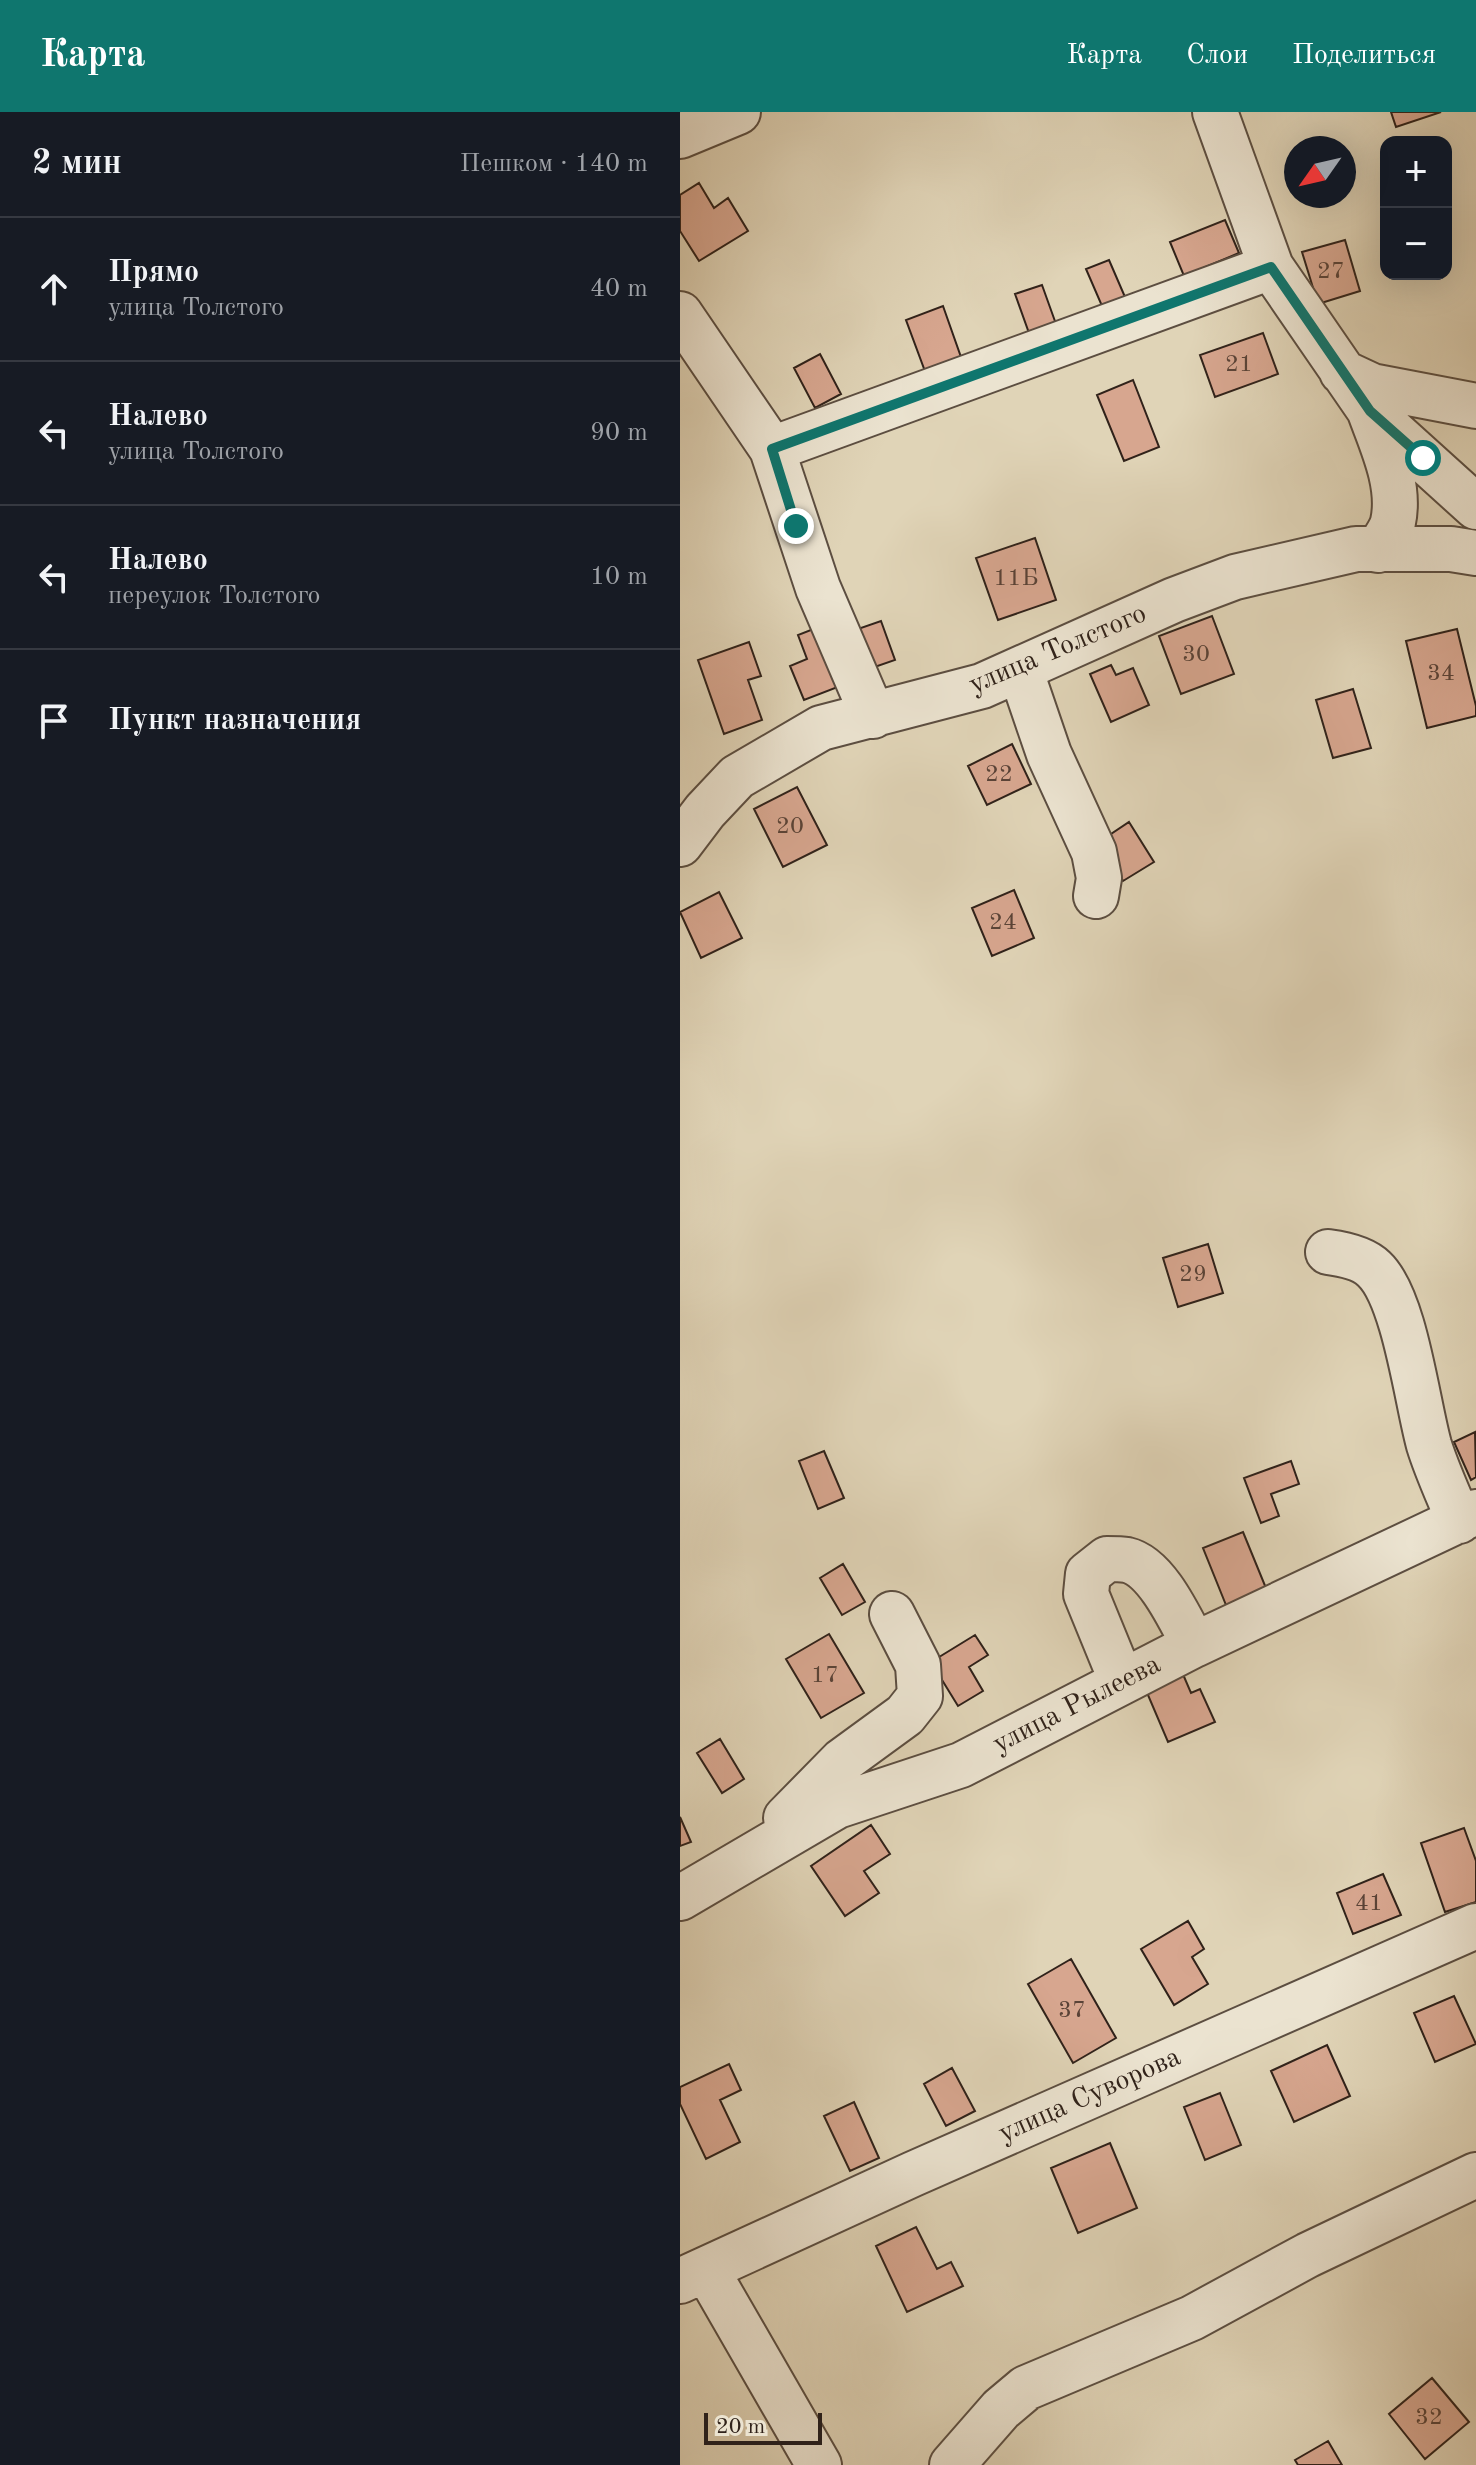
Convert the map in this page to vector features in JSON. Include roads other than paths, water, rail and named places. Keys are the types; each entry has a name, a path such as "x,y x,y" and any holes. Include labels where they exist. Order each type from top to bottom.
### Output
{"street":[{"path":"680,136 738,112"},
{"path":"1215,112 1271,267 1370,411 1476,507"},
{"path":"772,449 1271,267"},
{"path":"680,314 772,449 818,588 873,716"},
{"path":"1342,372 1372,386 1476,406"},
{"path":"1370,411 1387,459 1394,493 1393,523 1378,550"},
{"name":"улица Толстого","path":"680,844 737,777 821,728 982,686 1174,600 1235,577 1356,549 1451,549 1476,553"},
{"path":"1020,669 1049,754 1094,852 1099,878 1096,896"},
{"path":"1328,1252 1347,1255 1373,1267 1385,1282 1399,1319 1430,1448 1468,1516"},
{"name":"улица Рылеева","path":"680,1898 837,1806 961,1765 1194,1645 1468,1516"},
{"path":"1122,1682 1086,1594 1088,1574 1107,1559 1129,1560 1147,1572 1165,1593 1194,1645"},
{"path":"737,1867 842,1761 905,1715 920,1696 918,1665 892,1614"},
{"name":"улица Суворова","path":"819,2465 693,2275 913,2174 1476,1926"},
{"path":"952,2465 1001,2409 1026,2388 1192,2318 1308,2255 1476,2175"}]}
